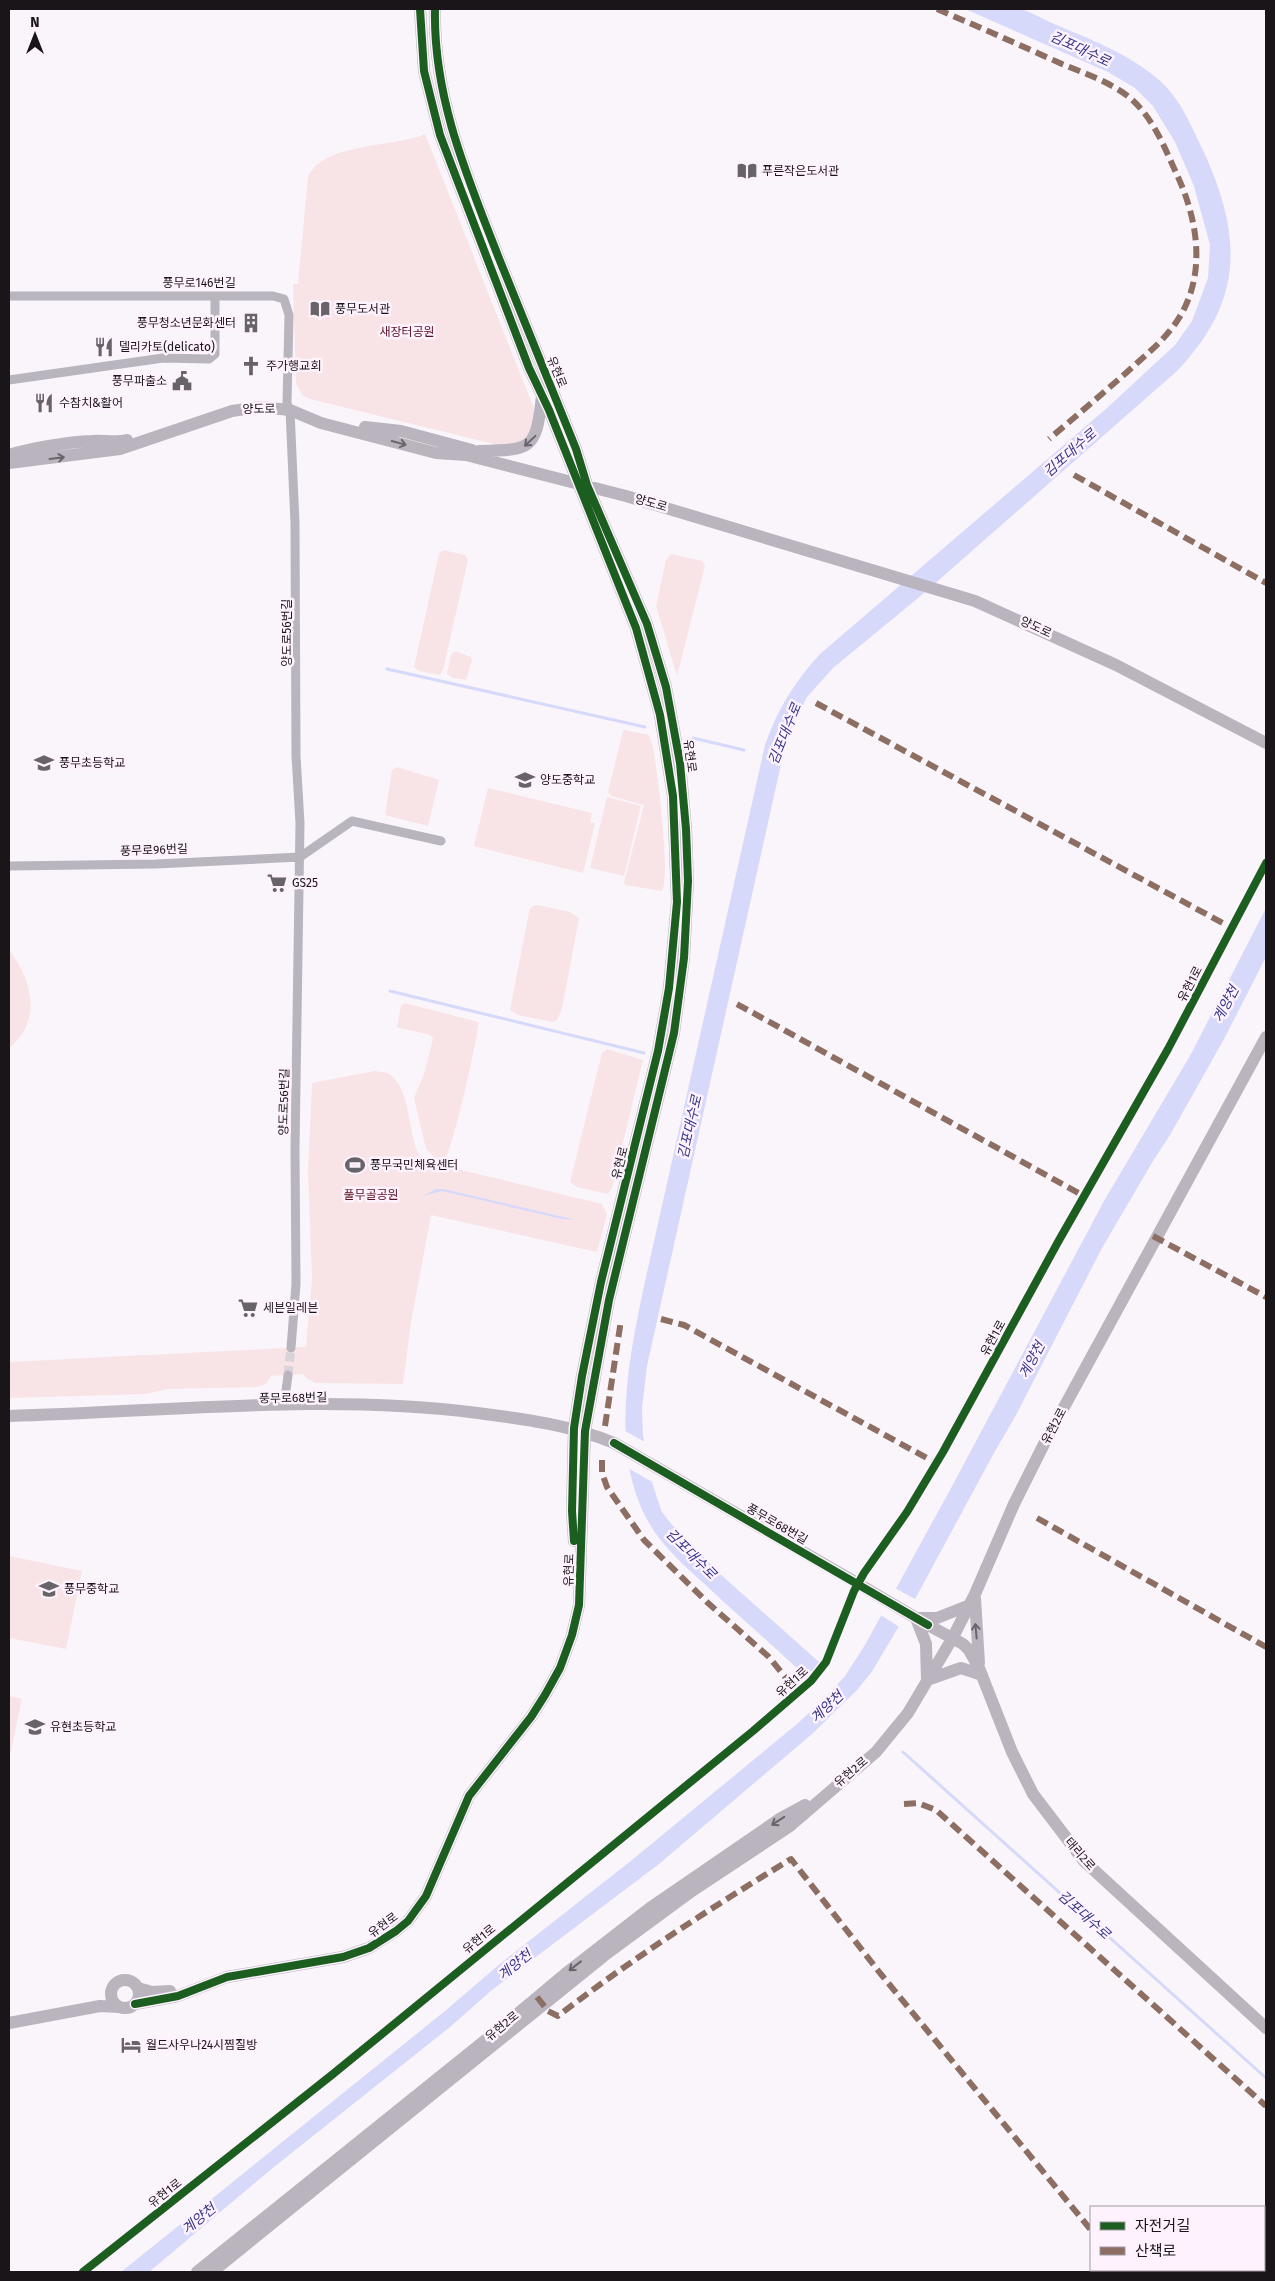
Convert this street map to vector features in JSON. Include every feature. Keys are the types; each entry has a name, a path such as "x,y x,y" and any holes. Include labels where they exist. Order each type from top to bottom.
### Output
{"street":[{"name":"유현로","path":"138,1988 152,1992 169,1991 226,1972 346,1952 380,1936 404,1916 414,1904 430,1876 459,1799 517,1727 540,1692 555,1665 568,1631 573,1602 574,1556 572,1511 579,1429 674,1033 684,958 688,881 686,829 680,763 666,687 643,615 542,396 512,324 440,135 424,71 420,9"},
{"name":"유현로","path":"436,9 436,44 450,128 481,212 576,449 580,479"},
{"name":"풍무로146번길","path":"9,296 273,296 284,299 289,315 289,407"},
{"path":"9,380 163,358 209,359 215,354 215,296"},
{"path":"479,451 511,450 531,442 537,432 542,396"},
{"name":"양도로","path":"9,456 91,441 119,442 230,405 258,401 370,428 401,431 580,479 940,588 1022,620 1116,665 1266,743"},
{"name":"양도로","path":"9,463 120,449 232,411 259,407 289,407 321,423 436,453 466,456 580,479"},
{"name":"양도로56번길","path":"289,407 296,464 299,535 299,725 304,823 300,857 295,1149 297,1264 291,1348"},
{"name":"양도로","path":"940,588 978,596 1047,627 1117,660 1266,737"},
{"path":"300,857 352,822 358,821 441,841"},
{"name":"풍무로96번길","path":"9,866 156,864 300,857"},
{"name":"유현1로","path":"83,2272 333,2074 753,1731 816,1676 826,1662 854,1591 864,1573 907,1512 947,1444 1058,1242 1168,1049 1266,863"},
{"name":"유현2로","path":"212,2272 605,1955 692,1891 790,1826 821,1797 876,1752 908,1713 973,1600 1014,1504 1045,1442 1266,1037"},
{"path":"286,1398 288,1375"},
{"name":"풍무로68번길","path":"9,1410 286,1398 389,1398 476,1405 549,1418 614,1443 928,1626 952,1638"},
{"name":"풍무로68번길","path":"9,1416 236,1405 390,1405 480,1413 579,1429"},
{"name":"유현로","path":"135,2004 178,1996 227,1976 324,1961 356,1953 389,1936 416,1910 435,1880 456,1823 469,1796 545,1695 560,1668 572,1635 579,1605 579,1429"},
{"path":"973,1600 981,1671 961,1668 927,1680 926,1644 928,1626 973,1600"},
{"name":"태리2로","path":"952,1638 969,1650 981,1671 1012,1752 1033,1794 1084,1861 1266,2028"},
{"name":"유현2로","path":"196,2272 617,1933 782,1818 821,1797"},
{"path":"9,2024 93,2008 128,2008 135,2004 139,1997 138,1988 127,1980 117,1982 112,1990 93,2008"},
{"path":"112,1990 112,2000 119,2007"}],"green space":[{"name":"새장터공원","path":"425,134 533,406 534,416 530,433 527,438 518,443 498,445 310,399 303,396 296,384 293,284 298,284 308,177 316,166 329,157 360,148 395,142"},
{"path":"443,550 465,555 468,560 443,670 440,675 419,671 414,667 439,554"},
{"path":"671,554 702,561 705,566 677,676 656,606 666,560"},
{"path":"455,651 471,657 472,660 466,680 453,678 447,674 451,655"},
{"path":"623,731 649,735 653,747 664,844 665,865 662,891 625,885 624,882 644,805 611,796 608,792"},
{"path":"397,767 439,780 428,826 385,815 392,770"},
{"path":"488,788 592,813 590,822 595,823 583,873 474,846"},
{"path":"607,797 641,806 624,876 590,868"},
{"path":"537,905 570,912 579,918 562,1009 557,1020 553,1022 518,1015 510,1010 529,912 531,907"},
{"path":"9,950 17,962 28,987 30,1013 27,1026 20,1037 9,1048"},
{"path":"405,1003 478,1022 475,1047 453,1137 445,1160 434,1157 426,1149 414,1098 424,1074 433,1039 430,1035 397,1027 401,1006"},
{"path":"607,1049 643,1060 612,1188 608,1194 577,1187 570,1182 602,1053"},
{"name":"풀무골공원","path":"374,1071 388,1073 397,1081 406,1104 414,1142 418,1153 424,1161 602,1204 607,1214 597,1252 431,1215 411,1322 403,1384 315,1383 306,1378 304,1374 271,1376 266,1384 256,1387 168,1389 146,1394 9,1398 9,1362 306,1347 312,1280 308,1171 312,1083"},
{"path":"9,1556 82,1571 66,1649 9,1638"},
{"path":"9,1696 22,1699 9,1760"}],"water":[{"path":"1005,8 1027,11 1121,54 1159,80 1178,102 1188,119 1215,178 1230,236 1230,264 1226,291 1216,318 1200,344 1177,371 923,594 833,668 807,697 794,722 784,751 647,1366 642,1408 643,1435 650,1475 662,1512 672,1525 720,1574 819,1662 817,1665 818,1669 812,1675 808,1673 805,1676 687,1568 663,1543 645,1515 633,1485 627,1452 625,1419 627,1384 644,1286 765,745 775,720 788,696 820,654 1107,408 1175,345 1192,321 1208,278 1210,245 1194,186 1175,142 1153,106 1135,88 1108,72 965,9"},
{"name":"계양천","path":"1266,908 1266,957 1224,1039 1170,1135 1102,1248 1016,1415 914,1601 871,1673 856,1691 812,1734 659,1864 492,1990 450,2027 274,2167 149,2272 121,2272 445,2011 501,1963 632,1860 797,1724 845,1676 865,1645 950,1490 1104,1201 1191,1054"},
{"path":"436,1189 444,1189 576,1220 562,1219 442,1191 423,1196"}],"pier":[{"path":"623,1430 647,1443 654,1483 628,1468"},
{"path":"893,1587 917,1600 901,1628 879,1614"}],"waterway":[{"path":"387,669 645,727"},
{"path":"693,738 744,750"},
{"path":"390,991 644,1053"},
{"name":"김포대수로","path":"903,1752 1266,2078"}],"tunnel":[{"path":"288,1375 291,1348"}],"marked path":[{"path":"937,9 1097,78 1129,97 1138,105 1158,134 1178,177 1191,215 1195,234 1195,273 1191,292 1183,311 1172,328 1156,346 1049,439"},
{"path":"1074,475 1266,583"},
{"path":"816,703 1232,928"},
{"path":"737,1004 1084,1196"},
{"path":"1153,1236 1266,1297"},
{"path":"661,1319 684,1325 936,1463"},
{"path":"605,1426 621,1320"},
{"path":"602,1460 602,1473 607,1487 644,1540 708,1603 769,1657 797,1692"},
{"path":"1037,1518 1266,1647"},
{"path":"904,1804 918,1803 936,1810 1266,2106"},
{"path":"537,1997 548,2011 558,2016 673,1934 791,1859 880,1973 1090,2229"}],"cycle path":[{"path":"420,9 424,71 440,135 529,368 549,410 636,628 660,715 673,796 677,902 669,988 658,1051 601,1282 582,1376 574,1428 572,1511 574,1541"},
{"path":"135,2004 178,1996 227,1977 343,1957 369,1948 396,1931 408,1921 426,1896 469,1796 531,1717 560,1668 572,1635 579,1605 585,1431 609,1300 674,1033 684,958 688,881 686,829 680,763 666,687 647,624 587,485 576,449 498,256 464,166 454,136 440,73 436,42 435,9"},
{"path":"83,2272 333,2074 753,1731 811,1681 826,1662 854,1591 864,1573 907,1512 943,1452 1058,1242 1168,1049 1266,863"},
{"path":"614,1443 928,1625"}],"place":[{"name":"푸른작은도서관","path":"747,171"},
{"name":"풍무도서관","path":"320,309"},
{"name":"풍무청소년문화센터","path":"251,323"},
{"name":"델리카토(delicato)","path":"104,347"},
{"name":"주가행교회","path":"251,366"},
{"name":"풍무파출소","path":"182,381"},
{"name":"수참치&활어","path":"44,403"},
{"name":"풍무초등학교","path":"44,763"},
{"name":"양도중학교","path":"525,780"},
{"name":"GS25","path":"277,883"},
{"name":"풍무국민체육센터","path":"355,1165"},
{"name":"세븐일레븐","path":"248,1308"},
{"name":"풍무중학교","path":"49,1589"},
{"name":"유현초등학교","path":"35,1727"},
{"name":"월드사우나24시찜질방","path":"131,2045"}]}
